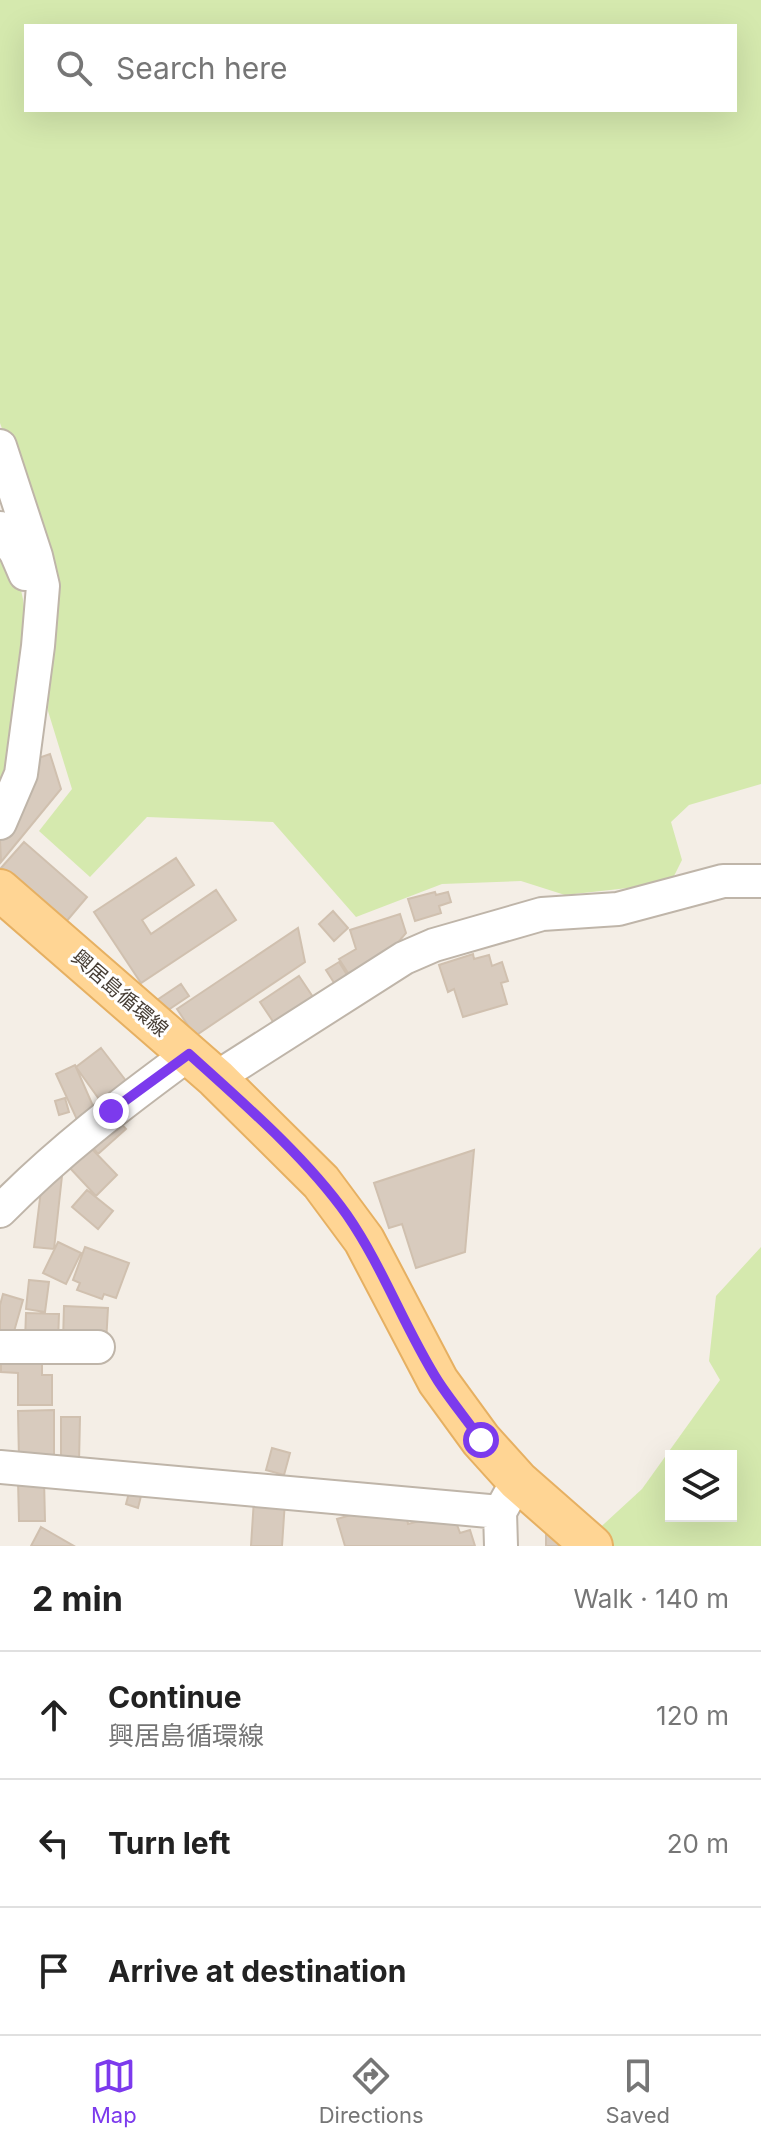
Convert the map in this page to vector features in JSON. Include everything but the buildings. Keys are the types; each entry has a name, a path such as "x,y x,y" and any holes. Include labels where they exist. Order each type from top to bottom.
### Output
{"main road":[{"name":"興居島循環線","path":"0,890 202,1066 321,1182 345,1213 388,1284 438,1381 481,1440 509,1497 592,1546"}],"street":[{"path":"0,446 43,586 21,774 0,823"},
{"path":"0,528 22,567 40,624"},
{"path":"0,1211 53,1159 111,1111 404,958 434,945 542,914 618,909 723,881 761,881"},
{"path":"0,1347 98,1347"},
{"path":"0,1467 509,1497 501,1546"}],"green space":[{"path":"0,0 761,0 761,784 689,805 671,822 682,860 673,878 628,888 565,895 521,881 442,884 356,917 273,822 147,817 90,877 39,831 72,789 48,711 50,636 24,491 0,423"},
{"path":"0,545 21,592 25,632 19,707 0,805"},
{"path":"761,1247 761,1546 580,1546 642,1489 665,1457 665,1522 737,1522 737,1450 670,1450 720,1380 709,1361 716,1296"}],"route":[{"path":"111,1111 189,1054 216,1078 321,1182 345,1213 364,1240 438,1381 481,1440"}]}
